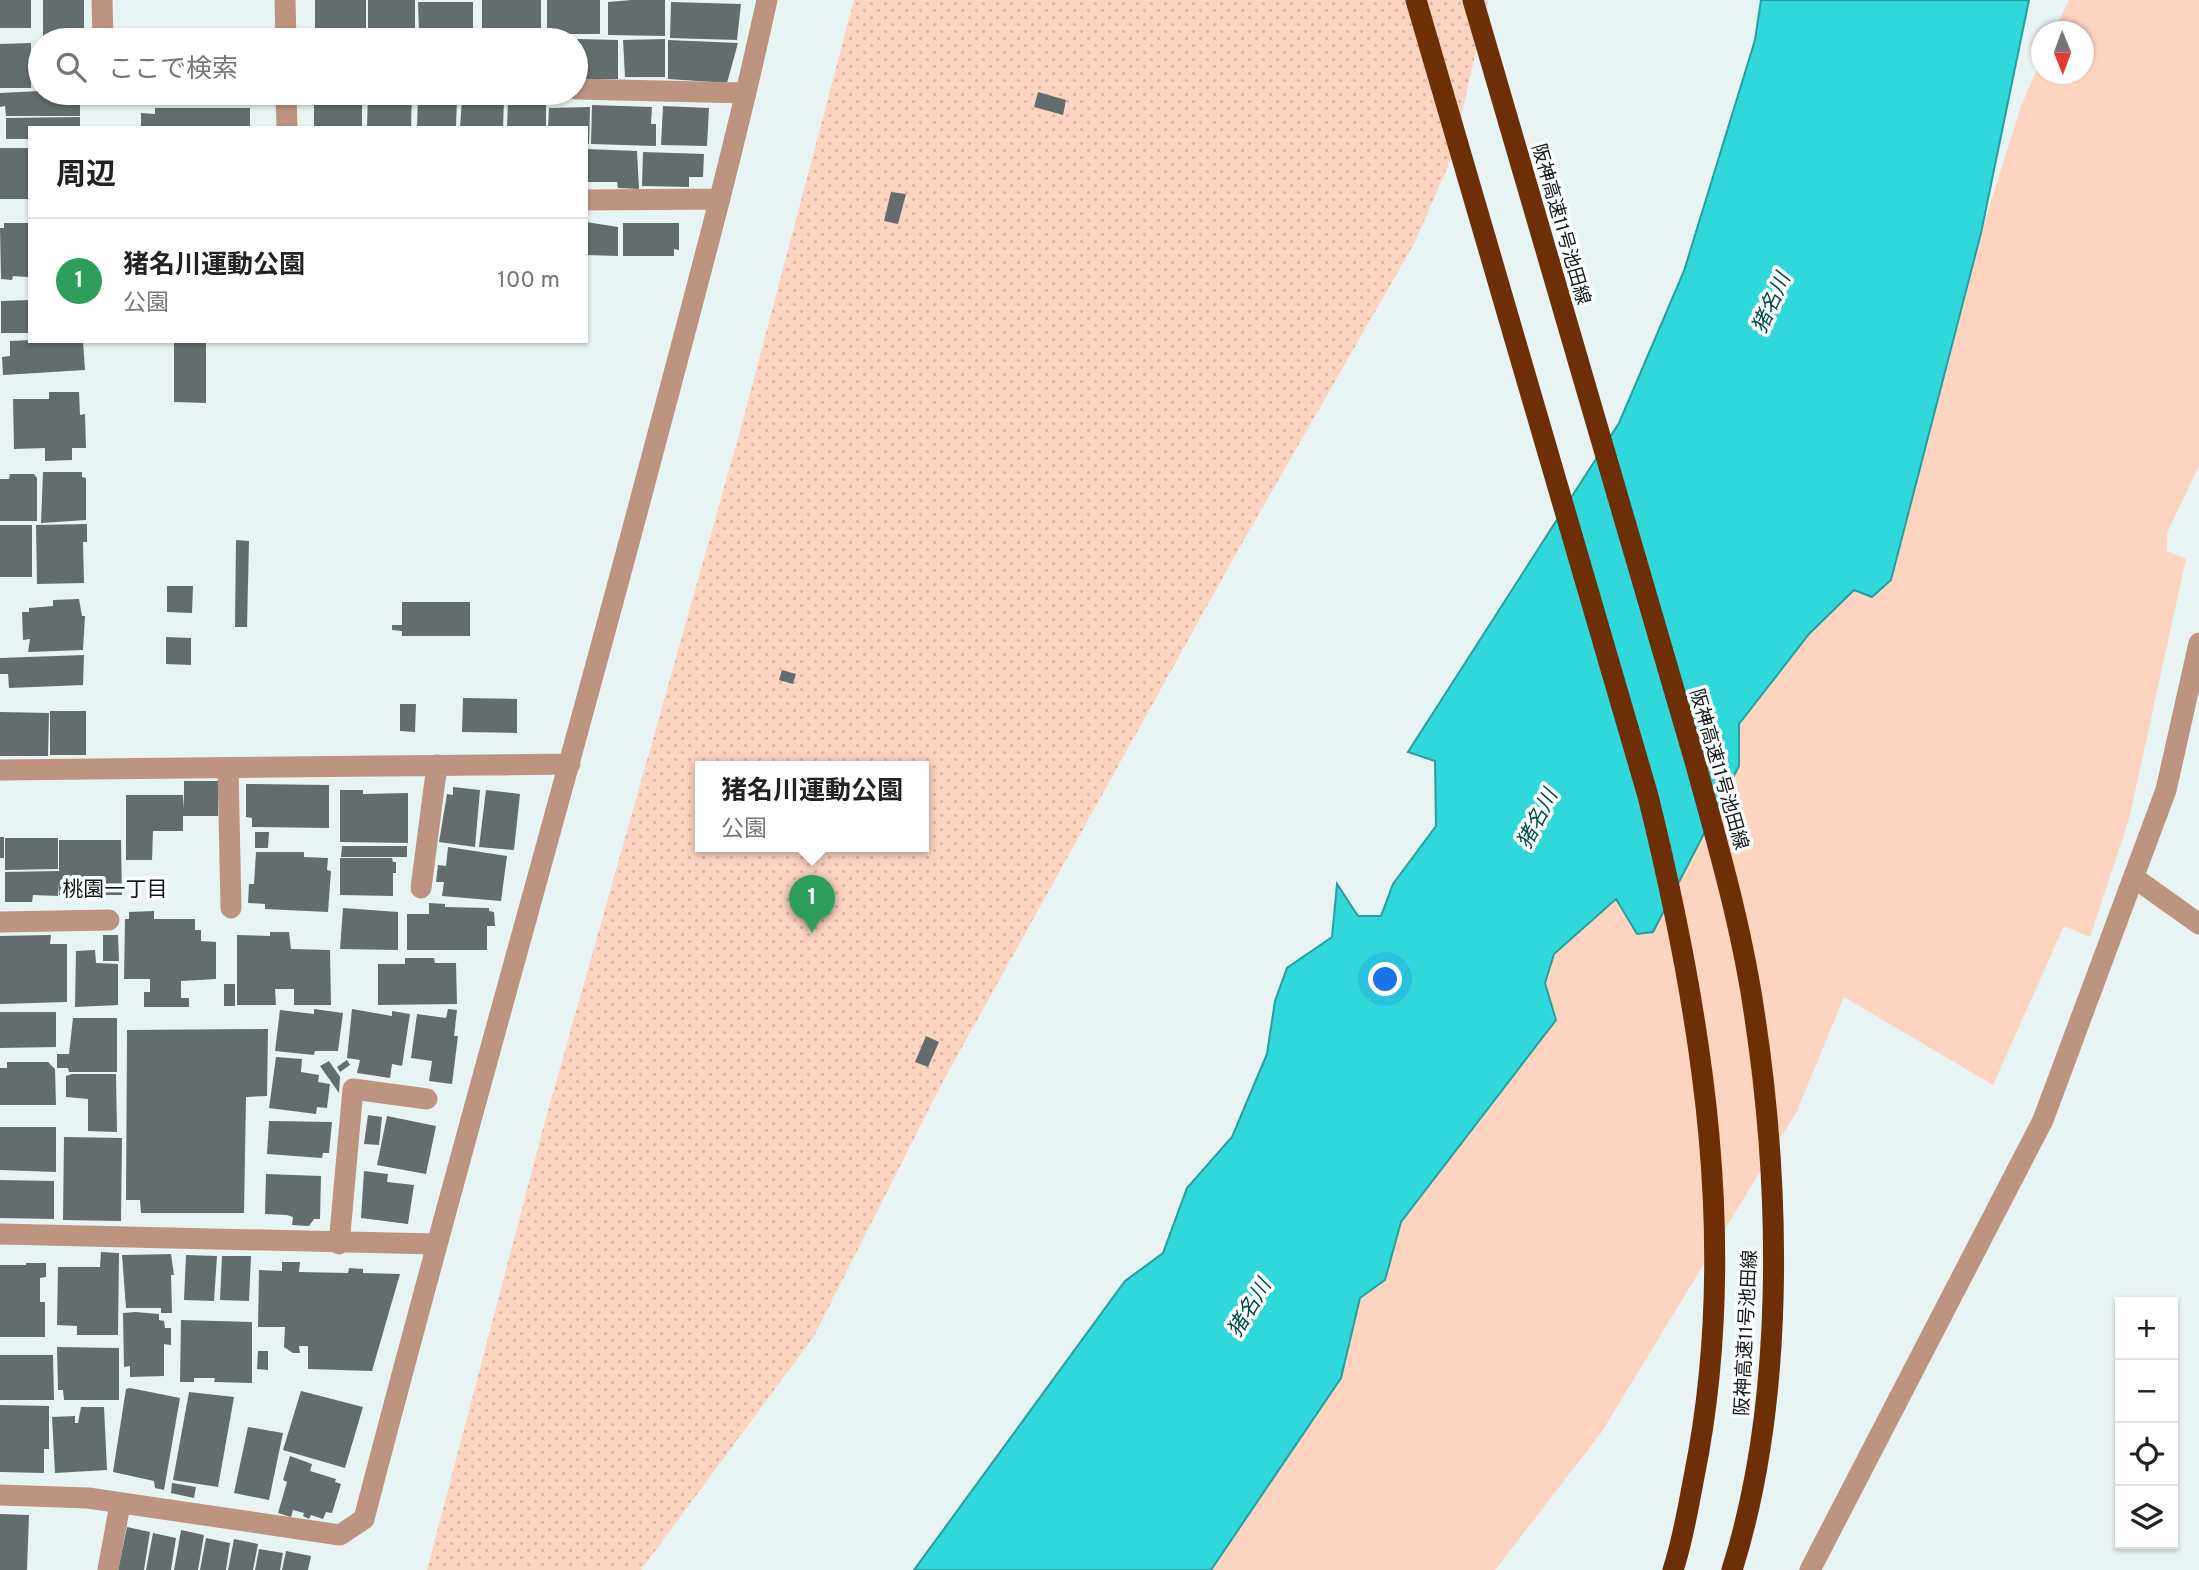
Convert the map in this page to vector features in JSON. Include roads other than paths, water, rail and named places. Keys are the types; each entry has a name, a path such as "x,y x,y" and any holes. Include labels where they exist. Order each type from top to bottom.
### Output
{"highway":[{"name":"阪神高速11号池田線","path":"1416,0 1648,796 1678,920 1695,1023 1713,1161 1716,1295 1706,1419 1673,1570"},
{"name":"阪神高速11号池田線","path":"1473,0 1699,778 1730,890 1755,1018 1769,1154 1773,1289 1763,1424 1740,1545 1732,1570"}],"street":[{"path":"102,0 103,28"},
{"path":"285,0 286,28"},
{"path":"0,1495 88,1498 340,1535 364,1519 435,1244 570,764 720,200 767,0"},
{"path":"588,89 746,93"},
{"path":"286,105 287,126"},
{"path":"588,200 720,200"},
{"path":"1810,1570 2043,1120 2136,879 2166,790 2199,643"},
{"path":"0,770 570,764"},
{"path":"421,888 437,765"},
{"path":"228,768 230,908"},
{"path":"2136,879 2199,924"},
{"path":"0,922 109,920"},
{"path":"339,1244 354,1089 427,1100"},
{"path":"0,1234 339,1244 435,1244"},
{"path":"108,1570 120,1504"}],"water":[{"name":"猪名川","path":"1761,0 2029,0 1981,233 1891,580 1872,597 1854,590 1809,634 1739,724 1739,766 1653,932 1637,934 1616,899 1554,954 1545,983 1556,1020 1401,1222 1385,1280 1360,1298 1341,1378 1211,1570 914,1570 1125,1281 1163,1253 1187,1188 1232,1137 1267,1054 1275,1001 1287,968 1332,937 1337,884 1358,916 1381,916 1393,884 1436,826 1435,761 1408,752 1619,423 1684,271 1755,40"}],"place":[{"name":"猪名川運動公園","path":"812,933"}],"district":[{"name":"桃園一丁目","path":"115,889"}]}
